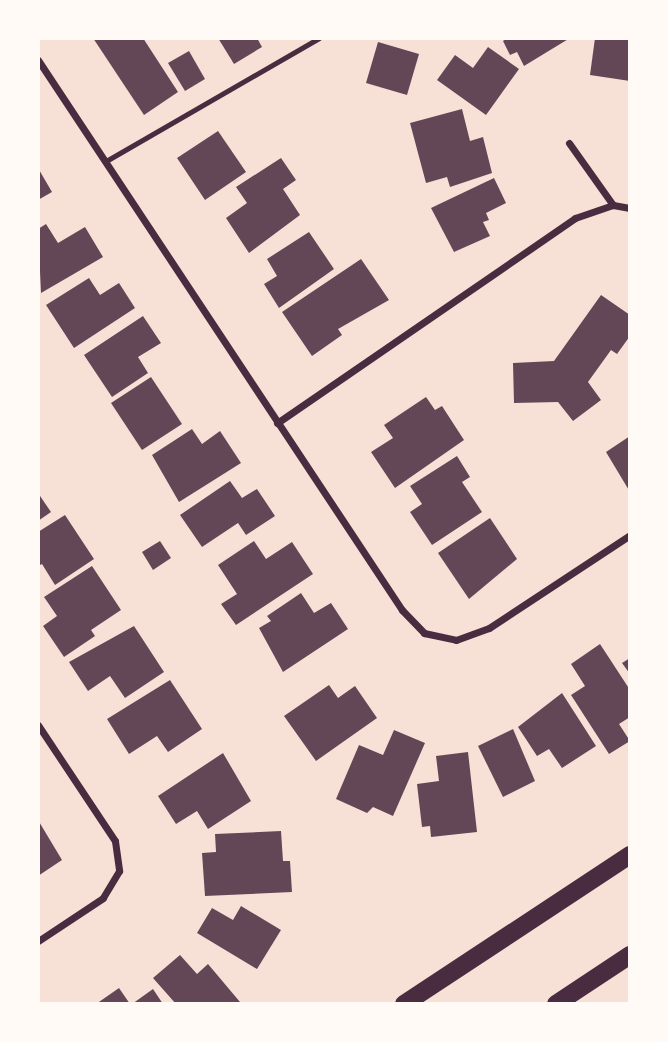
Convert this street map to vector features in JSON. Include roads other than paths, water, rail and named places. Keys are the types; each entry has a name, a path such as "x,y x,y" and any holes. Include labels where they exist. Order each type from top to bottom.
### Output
{"main road":[{"path":"404,1003 629,855"},
{"path":"556,1003 629,955"}],"street":[{"path":"38,60 402,610 424,633 439,639 456,640 489,628 629,535"},
{"path":"569,143 613,205"},
{"path":"277,423 575,218 613,205 629,208"},
{"path":"38,725 114,841 119,872 114,884 93,906 38,941"}],"lane":[{"path":"106,161 319,38"}]}
